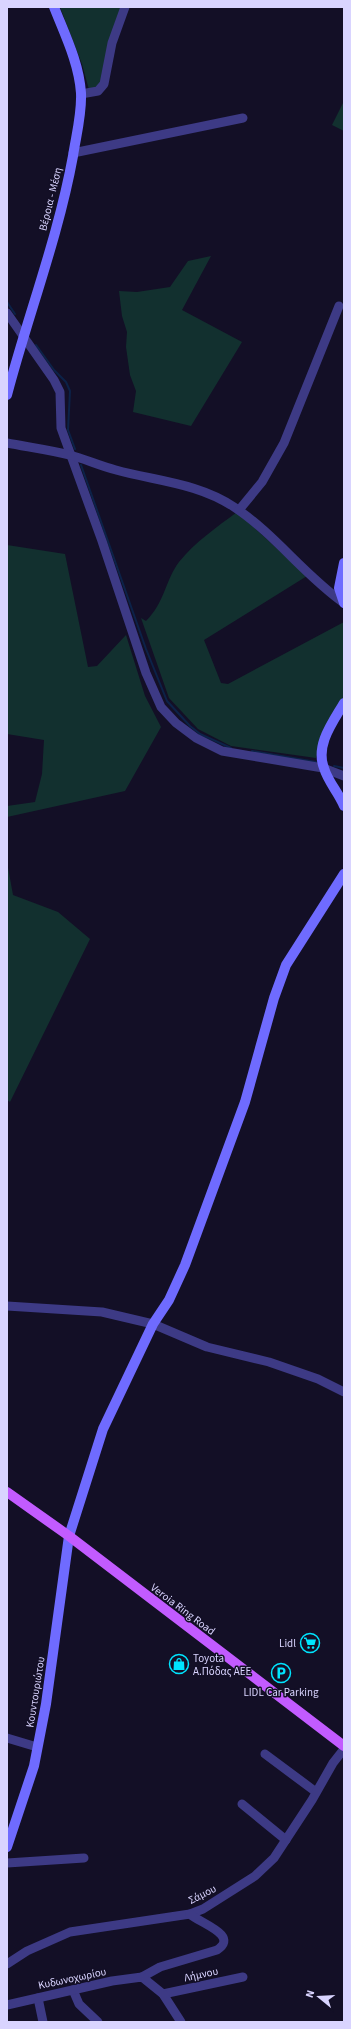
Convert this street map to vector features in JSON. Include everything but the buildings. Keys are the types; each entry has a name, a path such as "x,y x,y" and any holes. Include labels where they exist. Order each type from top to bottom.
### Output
{"main road":[{"name":"Verοia Ring Road","path":"7,1492 69,1536 344,1746"}],"street":[{"name":"Βέροια - Μέση","path":"7,395 23,336 41,283 69,177 81,94 75,60 54,7"},
{"path":"81,94 98,91 104,84 112,43 125,7"},
{"path":"73,153 243,118"},
{"path":"239,510 262,482 284,443 334,315 340,306"},
{"path":"7,313 54,380 60,392 61,428 102,542 146,673 161,707 176,723 196,738 222,751 323,768 344,776"},
{"path":"7,443 71,455 115,470 189,485 239,510 259,526 326,590 344,603"},
{"path":"344,563 339,588 344,603"},
{"path":"344,703 328,730 322,748 323,768 344,806"},
{"name":"Κουντουριώτου","path":"7,1847 34,1766 46,1704 69,1536 103,1429 153,1324 178,1283 245,1102 282,976 294,952 344,874"},
{"path":"7,1306 102,1312 153,1324 207,1347 269,1362 318,1379 344,1392"},
{"path":"7,1738 37,1747"},
{"name":"Σάμου","path":"7,1964 16,1957 57,1936 70,1932 190,1914 203,1909 255,1876 274,1858 333,1763 344,1749"},
{"path":"265,1754 316,1792"},
{"path":"242,1804 286,1840"},
{"path":"7,1863 84,1858"},
{"name":"Κυδωνοχωρίου","path":"7,2005 73,1990 142,1977 160,1967 217,1950 222,1947 224,1943 223,1936 190,1914"},
{"path":"7,1954 16,1957"},
{"path":"142,1977 163,1994 182,2022"},
{"name":"Λήμνου","path":"163,1994 243,1978"},
{"path":"73,1990 80,2004 98,2022"},
{"path":"38,1998 43,2022"}],"green space":[{"path":"60,7 123,7 103,80 98,89 89,90 82,64"},
{"path":"344,101 344,131 332,125"},
{"path":"211,256 182,310 242,342 191,426 133,412 136,391 130,375 126,347 127,332 122,316 119,291 137,292 170,287 188,261"},
{"path":"237,512 307,576 204,640 221,683 228,684 344,622 344,698 318,748 316,758 231,746 198,729 169,698 141,618 146,621 152,614 161,599 174,569 185,555 206,535"},
{"path":"7,545 65,554 88,667 97,666 126,635 145,696 161,727 125,791 7,817 7,806 35,802 42,774 44,740 7,734"},
{"path":"7,862 13,895 58,912 90,939 10,1102 7,1100"}],"waterway":[{"path":"7,302 15,314"},
{"path":"36,345 54,370 66,382 70,391 68,430 75,449"},
{"path":"81,465 146,649 167,701 190,726 200,734 231,748"},
{"path":"252,751 316,762"},
{"path":"334,766 344,768"}],"place":[{"name":"Lidl","path":"310,1643"},
{"name":"Toyota Α.Πόδας ΑΕΕ","path":"179,1664"},
{"name":"LIDL Car Parking","path":"281,1673"}]}
